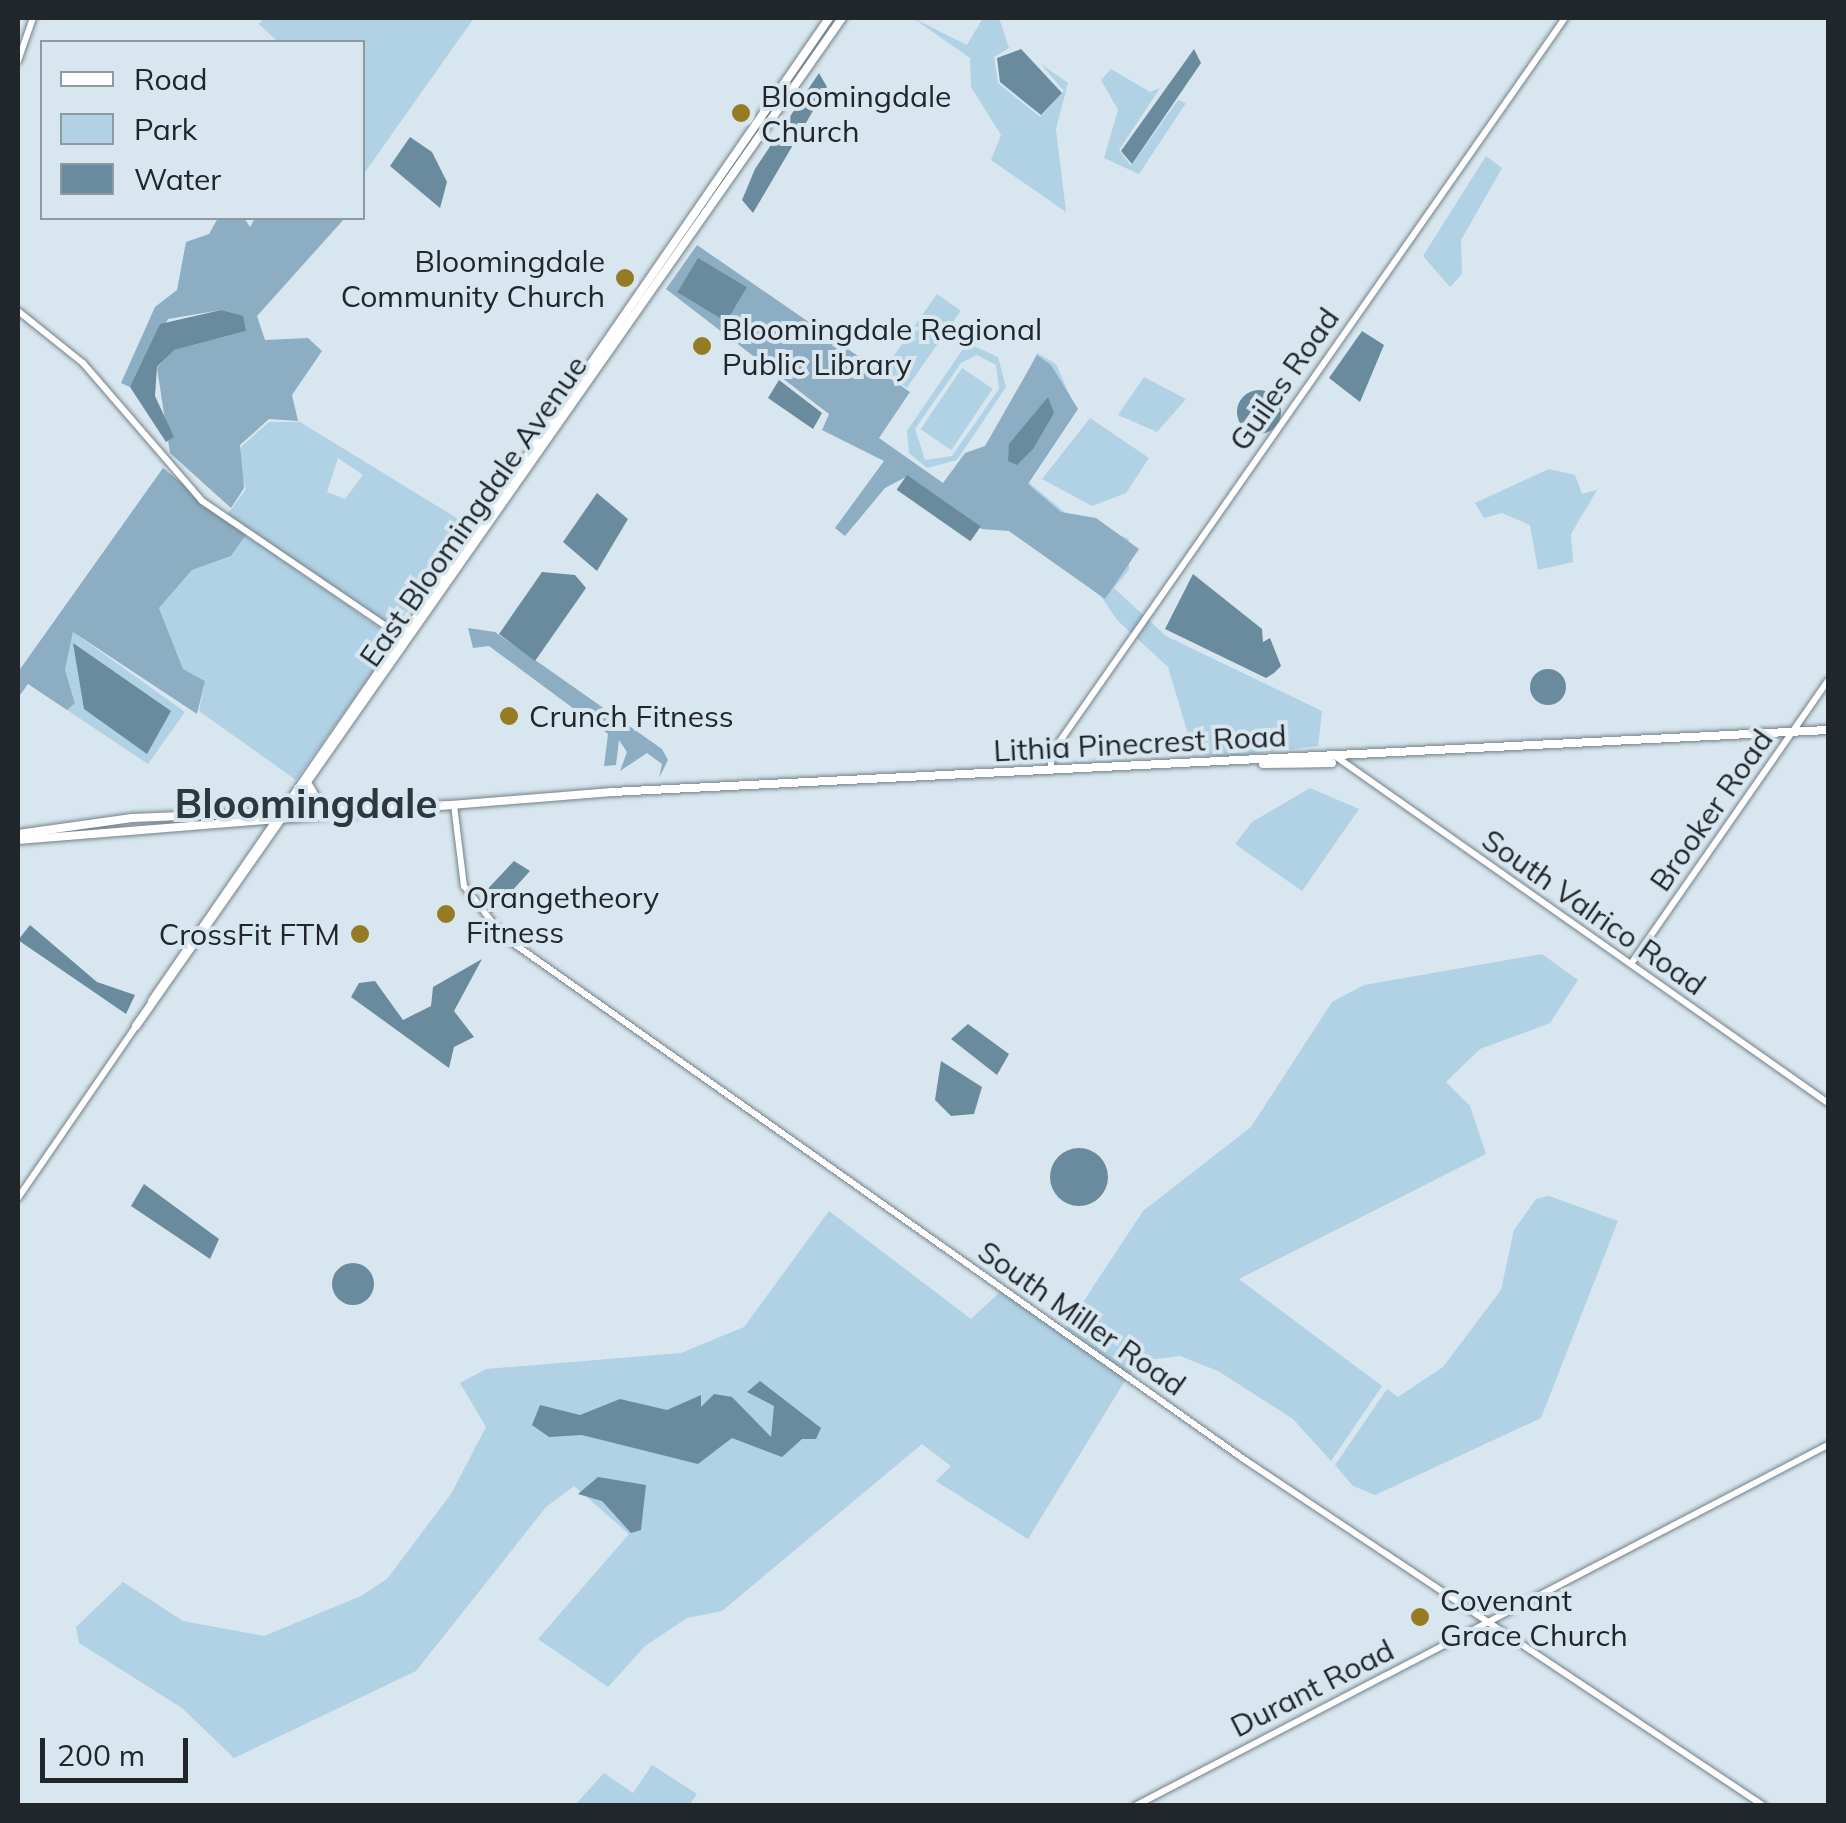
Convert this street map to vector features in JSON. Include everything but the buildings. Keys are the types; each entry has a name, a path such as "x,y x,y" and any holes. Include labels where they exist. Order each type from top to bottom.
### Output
{"main road":[{"name":"East Bloomingdale Avenue","path":"136,1026 410,642 714,198 808,58 829,18"},
{"name":"East Bloomingdale Avenue","path":"808,58 842,18"},
{"name":"East Bloomingdale Avenue","path":"136,1026 399,635 714,198"},
{"path":"399,635 410,642"},
{"name":"Lithia Pinecrest Road","path":"18,837 278,812 1250,760 1334,760 1828,730"},
{"path":"309,785 323,810"},
{"name":"Lithia Pinecrest Road","path":"18,837 284,821 454,805"},
{"path":"242,821 253,847"}],"street":[{"path":"18,60 33,18"},
{"name":"Guiles Road","path":"1050,770 1053,751 1564,18"},
{"path":"18,312 83,363 187,488 399,635"},
{"name":"Brooker Road","path":"1630,964 1828,681"},
{"name":"South Valrico Road","path":"1334,760 1828,1103"},
{"name":"South Miller Road","path":"454,805 464,886 490,925 1488,1622 1764,1806"},
{"path":"18,1198 136,1026"},
{"name":"Durant Road","path":"1135,1806 1828,1445"}],"green space":[{"path":"264,18 474,18 365,172 365,40 276,40 259,24"},
{"path":"913,18 967,45 983,18 999,18 1009,48 994,57 998,83 1040,117 1064,91 1041,64 1068,83 1056,129 1066,212 991,160 1001,135 971,87 970,58"},
{"path":"1111,69 1150,92 1160,88 1119,150 1131,166 1178,100 1186,103 1139,174 1104,158 1118,110 1101,80"},
{"path":"1486,156 1502,168 1461,240 1462,274 1450,287 1423,256"},
{"path":"937,294 961,311 907,388 883,371"},
{"path":"967,343 998,357 1006,387 957,460 927,468 909,453 907,431","holes":["977,355 996,365 999,389 952,456 925,460 915,429 961,363"]},
{"path":"1037,353 1056,364 1075,407 1027,481 1068,515 1129,539 1129,570 1114,588 1166,636 1322,711 1318,746 1226,757 1203,755 1190,741 1168,667 1117,620 995,438"},
{"path":"962,368 993,389 951,450 921,429"},
{"path":"1144,377 1186,399 1157,432 1118,415"},
{"path":"1090,418 1149,458 1126,493 1092,506 1042,479"},
{"path":"269,422 300,422 468,525 395,629 227,515 246,489 236,462 242,446","holes":["338,458 363,475 345,499 327,492"]},
{"path":"1549,469 1575,475 1582,494 1597,490 1571,534 1573,562 1538,570 1530,525 1502,513 1484,518 1475,503"},
{"path":"246,535 396,639 296,780 199,711 205,681 183,669 159,608 192,570 231,556"},
{"path":"73,632 185,712 148,764 67,710 75,702 65,670"},
{"path":"1310,788 1359,809 1302,891 1235,844 1252,822"},
{"path":"1542,954 1578,980 1550,1023 1480,1049 1446,1082 1470,1106 1486,1154 1239,1279 1382,1386 1331,1461 1293,1419 1218,1371 1180,1356 1141,1361 1129,1376 1066,1328 1143,1211 1251,1127 1332,1002 1364,985"},
{"path":"1549,1196 1618,1221 1541,1418 1375,1495 1353,1486 1335,1465 1387,1389 1398,1397 1443,1367 1501,1290 1514,1230 1536,1199"},
{"path":"829,1211 971,1319 1001,1291 1126,1379 1028,1539 936,1481 951,1466 922,1444 722,1611 687,1618 645,1646 608,1687 538,1639 629,1534 574,1486 546,1507 416,1671 234,1758 182,1708 79,1643 76,1627 123,1582 183,1621 264,1636 361,1596 387,1579 451,1494 486,1427 460,1383 486,1369 681,1353 744,1327"},
{"path":"652,1765 697,1794 689,1805 574,1806 604,1773 633,1793"}],"shaded area":[{"path":"217,220 245,220 250,227 254,220 343,220 257,316 265,340 308,338 322,351 292,395 298,421 269,419 240,445 244,488 231,508 170,453 157,368 173,350 246,331 221,310 168,319 130,387 121,383 155,307 177,290 186,242 209,234"},
{"path":"697,245 910,392 879,438 943,483 965,453 985,446 1037,355 1051,365 1078,409 1028,484 1061,512 1096,518 1139,549 1105,599 1009,531 982,529 906,477 885,488 845,536 835,528 884,461 822,430 829,414 666,289"},
{"path":"163,468 246,535 231,556 192,570 159,608 183,669 205,681 197,714 73,632 65,670 75,703 67,710 28,684 18,698 18,672"},
{"path":"468,628 495,632 662,749 668,760 659,778 662,764 647,753 620,771 627,752 619,740 616,765 604,766 608,734 489,646 473,648"}],"water":[{"path":"1021,49 1062,93 1041,115 1000,82 997,58"},
{"path":"1194,49 1201,63 1132,164 1121,151"},
{"path":"819,73 827,87 753,213 742,200 755,169"},
{"path":"410,137 432,152 447,182 440,208 390,166"},
{"path":"698,258 747,287 726,322 677,292"},
{"path":"221,310 243,316 246,331 174,350 157,367 155,396 174,437 166,442 130,387 160,324"},
{"path":"1362,331 1384,345 1360,402 1329,378"},
{"path":"779,380 822,413 813,429 768,398"},
{"path":"1259,390 1275,396 1281,412 1275,428 1259,434 1243,428 1237,412 1243,396"},
{"path":"1048,397 1054,413 1033,449 1017,465 1008,461 1009,444"},
{"path":"907,475 981,527 970,541 897,490"},
{"path":"597,493 628,519 597,571 563,542"},
{"path":"542,572 575,575 586,588 535,661 499,634"},
{"path":"1193,574 1262,629 1263,642 1270,638 1281,666 1274,673 1266,678 1165,629"},
{"path":"73,643 171,711 147,754 84,709"},
{"path":"1548,669 1561,674 1566,687 1561,700 1548,705 1535,700 1530,687 1535,674"},
{"path":"514,861 530,871 492,913 481,896"},
{"path":"30,925 97,982 135,995 126,1014 18,940"},
{"path":"482,959 454,1011 474,1037 454,1047 449,1068 351,997 359,983 375,981 403,1020 431,1006 433,987"},
{"path":"968,1024 1009,1054 997,1075 951,1039"},
{"path":"941,1061 982,1087 974,1114 951,1116 935,1100"},
{"path":"1079,1148 1099,1157 1108,1177 1099,1197 1079,1206 1059,1197 1050,1177 1059,1157"},
{"path":"144,1184 219,1239 210,1259 131,1206"},
{"path":"353,1263 368,1269 374,1284 368,1299 353,1305 338,1299 332,1284 338,1269"},
{"path":"760,1381 821,1428 816,1439 802,1439 782,1457 732,1438 698,1464 582,1435 549,1437 532,1425 540,1405 580,1415 620,1399 667,1410 701,1395 701,1407 714,1394 732,1397 771,1437 774,1406 747,1392"},
{"path":"598,1477 646,1485 641,1530 631,1533 602,1501 578,1494"}],"place":[{"name":"Bloomingdale Church","path":"741,113"},
{"name":"Bloomingdale Community Church","path":"625,278"},
{"name":"Bloomingdale Regional Public Library","path":"702,346"},
{"name":"Crunch Fitness","path":"509,716"},
{"name":"Orangetheory Fitness","path":"446,914"},
{"name":"CrossFit FTM","path":"360,934"},
{"name":"Covenant Grace Church","path":"1420,1617"}],"district":[{"name":"Bloomingdale","path":"306,803"}]}
